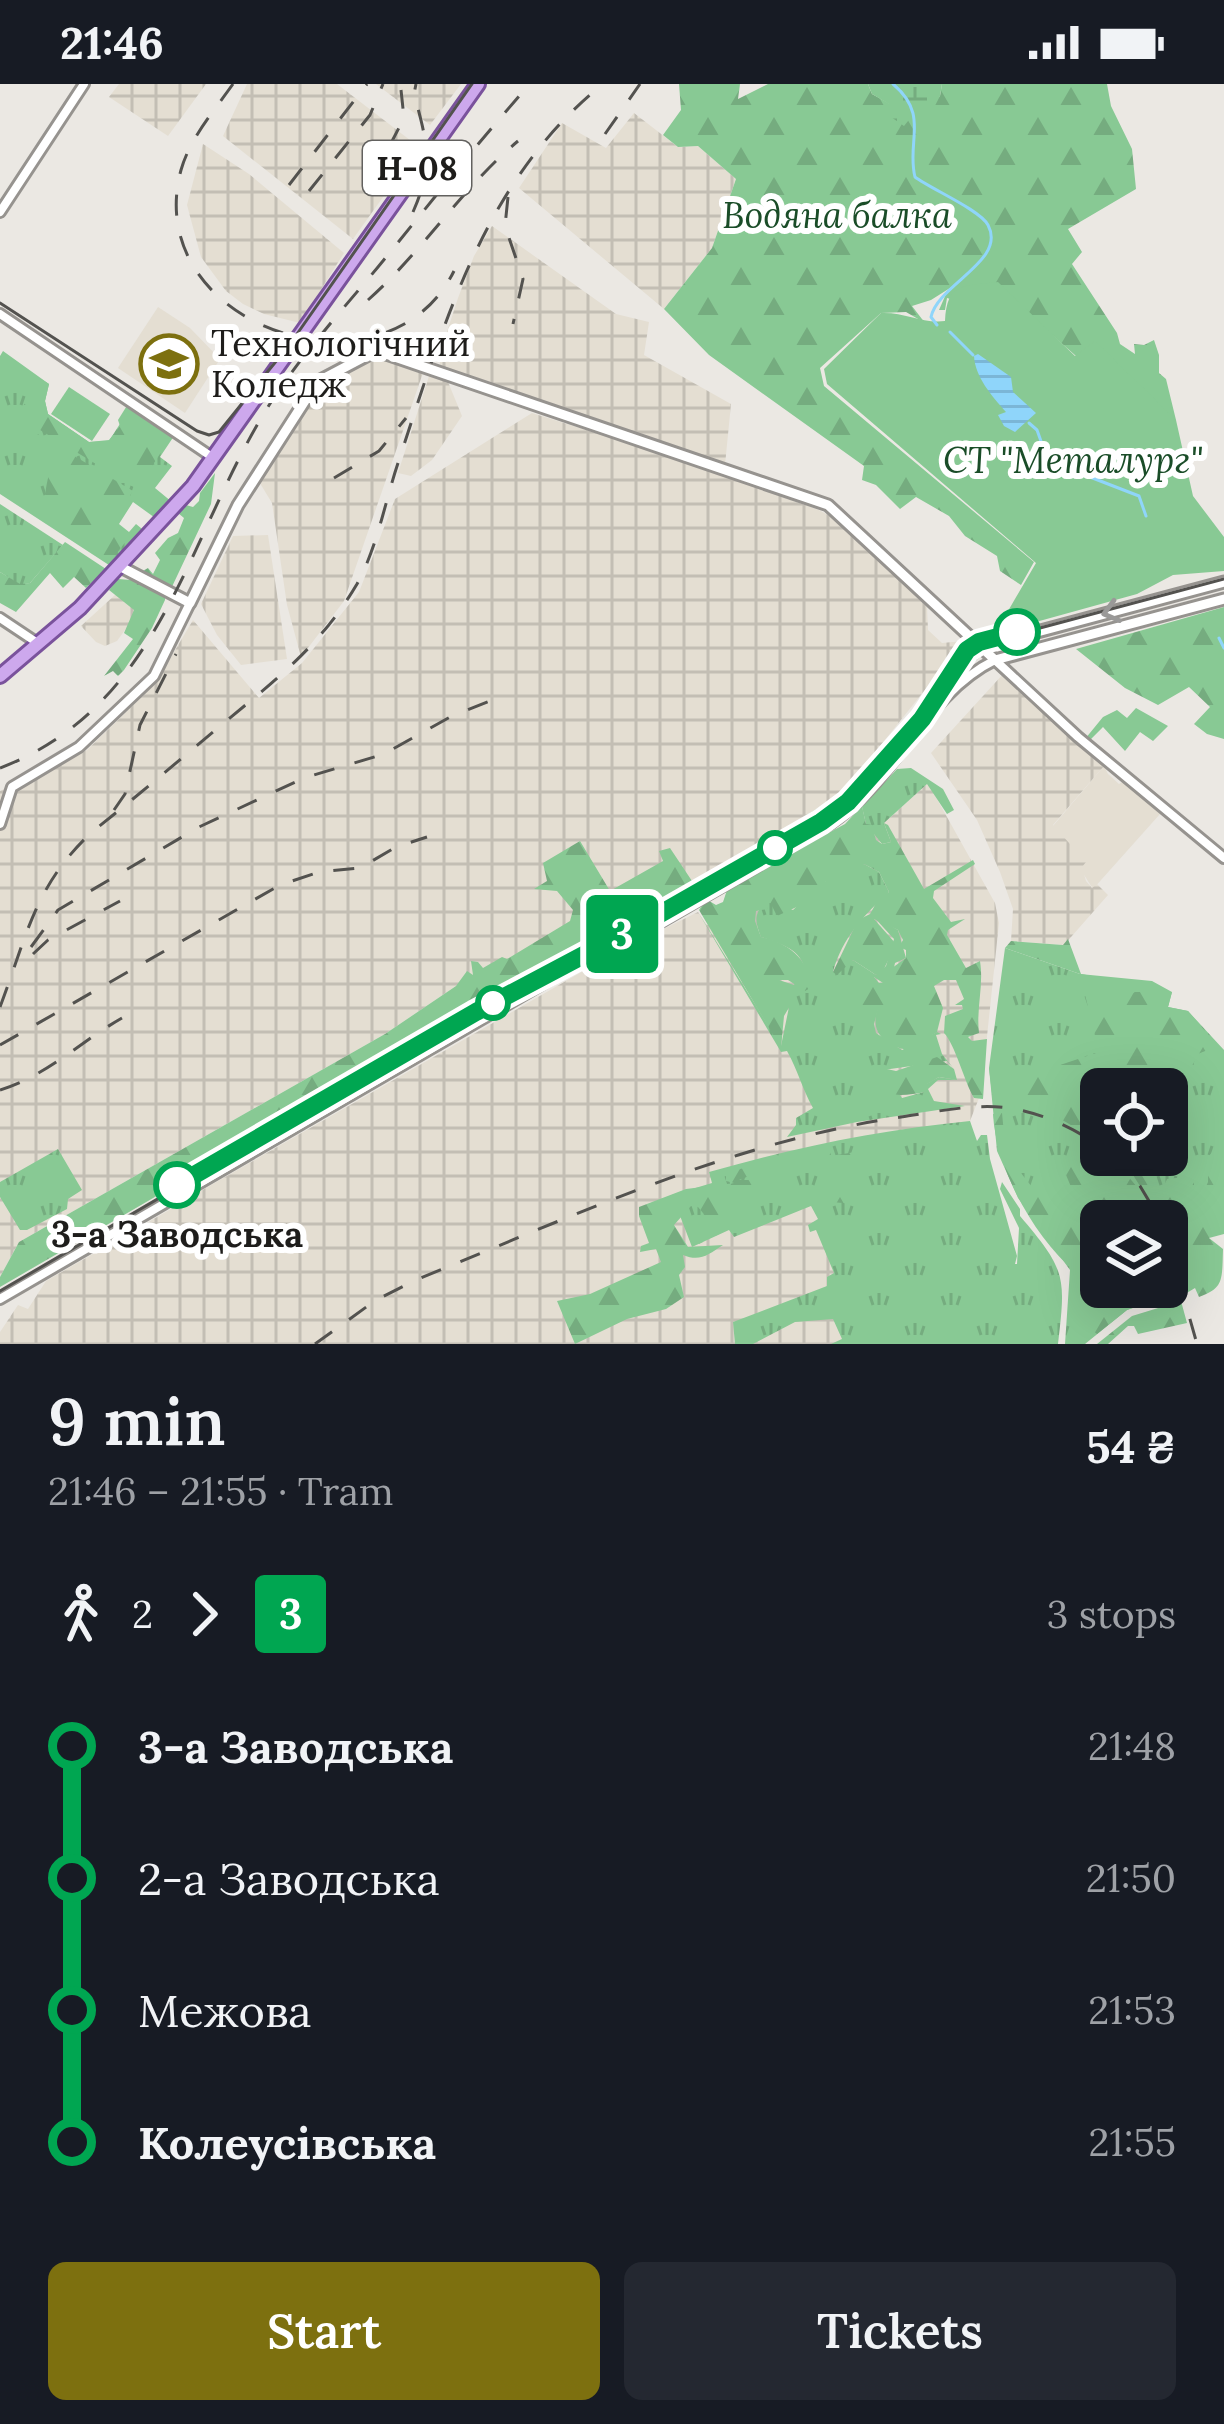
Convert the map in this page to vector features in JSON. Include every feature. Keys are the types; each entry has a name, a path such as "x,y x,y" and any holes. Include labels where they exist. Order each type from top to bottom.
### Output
{"main road":[{"name":"Н-08","path":"0,676 40,645 121,567 193,486 478,84"},
{"path":"121,567 190,603 238,505 317,382 370,354 383,353 828,505 995,660 1224,599"},
{"path":"981,647 1224,582"},
{"path":"1029,634 1034,648"}],"street":[{"path":"0,212 83,84"},
{"path":"0,314 212,457"},
{"path":"0,824 10,790 79,747 154,676 190,603"},
{"path":"0,619 40,645"},
{"path":"946,700 963,662 981,647"},
{"path":"0,1299 589,957 656,925 830,824 850,810 968,678 995,660 1082,740 1224,858"}],"shaded area":[{"path":"119,84 206,84 168,136 109,97"},
{"path":"247,84 337,84 419,147 353,239 223,136"},
{"path":"376,84 461,84 430,125"},
{"path":"634,113 678,147 698,146 736,179 712,248 664,309 519,188 562,123 606,148"},
{"path":"203,144 249,174 344,253 300,323 243,304 226,291 201,257 187,205"},
{"path":"492,226 616,314 649,322 644,355 731,404 725,465 440,366 458,298"},
{"name":"Технологічний Коледж","path":"158,307 190,328 220,359 185,413 118,368"},
{"path":"374,356 424,370 344,601 301,657 287,605 272,503 258,480 323,382"},
{"path":"430,373 446,377 462,416 432,460 411,476 398,473"},
{"path":"532,413 819,510 842,523 927,607 928,630 942,643 964,641 841,795 693,882 456,986 385,1034 19,1242 0,1277 0,791 87,750 155,684 193,620 259,698 302,663 359,592 395,499"},
{"path":"268,535 287,659 241,665 217,635 201,604 233,536"},
{"path":"116,594 138,612 117,641 105,646 81,626"},
{"path":"1004,673 1104,766 1053,825 1086,862 1082,867 1086,881 1108,895 1064,945 1011,941 1013,909 1000,872 977,820 931,753"},
{"path":"1104,766 1119,784 1124,781 1160,814 1093,889 1053,826"},
{"path":"928,783 995,903 999,923 981,1093 970,1121 997,1344 0,1344 0,1332 18,1305 28,1309 46,1281 183,1202 182,1197 196,1189 199,1192 611,955 698,912 707,925 884,823"}],"green space":[{"name":"Водяна балка","path":"679,84 740,84 738,99 768,84 868,84 872,94 912,116 940,96 942,84 1107,84 1111,106 1132,149 1136,189 1068,229 1082,252 1072,264 1120,344 1135,354 1134,344 1154,340 1159,373 1166,379 1176,420 1165,419 1043,327 947,298 945,310 939,310 946,294 958,283 912,306 925,323 906,312 881,313 820,368 824,386 1034,562 1021,585 1000,571 997,556 965,536 949,516 916,497 900,509 876,485 862,480 864,466 709,355 664,309 712,248 736,179 698,146 678,147 663,135 681,110"},
{"path":"868,84 942,84 925,125 912,116 904,126 891,117 889,104 872,94"},
{"name":"СТ \"Металург\"","path":"998,282 1075,356 1095,341 1176,420 1193,496 1224,537 1224,571 1173,575 1137,594 1014,628 1008,611 1036,563 827,384 824,369 881,313 945,321 949,299 959,288"},
{"path":"3,351 49,384 48,414 89,442 109,441 130,408 174,436 160,457 172,466 155,488 172,502 158,520 133,502 119,524 129,532 136,524 147,533 115,569 0,494"},
{"path":"41,379 49,384 48,414 89,442 109,440 128,404 173,434 137,489 22,419 20,411"},
{"path":"69,387 110,414 92,441 51,414"},
{"path":"19,423 133,491 112,523 130,536 110,562 69,536 54,519 46,496 49,465"},
{"path":"215,473 211,504 170,591 129,572 132,566 139,573 148,568 153,574 160,560 155,553 178,533 184,518 178,513 199,501"},
{"path":"0,504 63,545 30,583 20,585 0,572"},
{"path":"65,542 106,569 86,588 74,577 63,588 50,573 16,612 0,603 0,572 20,584 30,583"},
{"path":"118,579 165,595 165,600 124,670 118,676 113,671 104,676 133,639 124,633 134,610 109,590"},
{"path":"1224,607 1224,739 1194,724 1210,707 1189,687 1158,705 1125,688 1076,649"},
{"path":"1136,708 1168,726 1153,741 1140,732 1125,751 1103,727 1088,742 1085,739 1103,717 1117,710 1127,718"},
{"path":"911,768 943,789 954,810 947,814 927,784 884,823 891,842 882,844 866,824 862,807 897,769"},
{"path":"844,792 851,796 794,835 496,999 0,1287 0,1277 19,1242 385,1034 456,986 467,971 473,975 471,961 483,968 502,957 507,959 570,921 573,910 557,891 534,889 547,881 543,863 580,841 610,891 663,861 659,851 670,848 692,881 793,830 794,823"},
{"path":"862,806 866,824 872,825 882,844 891,842 884,823 888,825 924,889 973,860 975,864 934,891 933,898 951,922 965,919 947,935 966,968 980,961 979,1033 968,1037 987,1039 983,1099 974,1098 944,1033 945,1016 963,1009 955,1005 964,999 956,980 934,986 943,1008 937,1032 909,1050 881,1037 876,1024 878,1008 861,1013 850,1004 874,977 879,983 890,982 892,968 906,958 906,950 899,947 903,940 898,930 874,919 896,944 882,973 876,975 853,960 837,975 833,972 858,920 889,892 879,872 864,864 850,879 837,885 826,881 801,905 777,916 769,900 767,909 756,911 761,937 796,954 809,978 810,988 805,991 779,980 797,994 784,1016 781,1048 699,910 706,899 716,905 723,902 728,887 845,824"},
{"path":"864,864 879,872 889,892 855,927 833,972 853,960 876,975 886,966 894,939 872,915 898,930 906,958 895,963 886,985 874,977 879,1006 876,1033 902,1050 937,1032 942,1054 954,1069 947,1061 883,1070 902,1098 924,1092 926,1084 939,1077 957,1080 938,1080 928,1089 934,1101 965,1106 787,1137 796,1118 813,1108 787,1051 781,1052 698,912 781,1046 789,1007 787,988 778,983 794,985 804,966 792,950 761,937 758,912 768,899 793,910 821,883"},
{"path":"1068,939 1081,974 1109,979 1114,994 1123,998 1135,992 1172,992 1168,1007 1188,1011 1218,1046 1195,1055 1188,1081 1188,1068 1080,1068 1080,1130 1054,1115 993,1102 989,1068 1057,1066 1099,1052 1080,974 1005,948 1011,941 1063,945"},
{"path":"1005,948 1080,974 1152,981 1172,992 1168,1007 1188,1011 1224,1050 1224,1195 1188,1286 1188,1200 1080,1200 1080,1308 1132,1308 1085,1344 1065,1344 1070,1270 1018,1198 997,1151 989,1068"},
{"path":"937,1057 954,1069 957,1080 939,1077 927,1084 925,1092 916,1094 880,1091 865,1069 896,1071"},
{"path":"1002,1113 1006,1154 1043,1201 1058,1191 1074,1194 1064,1170 1079,1161 1080,1176 1128,1176 1145,1200 1080,1200 1080,1275 1053,1250 1023,1207 1002,1160 993,1114"},
{"path":"970,1121 977,1141 987,1135 990,1159 1017,1256 1015,1264 1017,1264 1019,1228 1000,1189 1002,1182 1054,1262 1062,1288 1058,1344 831,1344 842,1339 833,1319 795,1322 753,1344 735,1344 733,1322 827,1286 827,1277 834,1273 816,1230 810,1232 808,1225 818,1219 811,1206 734,1237 729,1230 692,1247 672,1195 712,1183 709,1172 774,1155 871,1134"},
{"path":"829,1144 831,1156 855,1152 861,1156 839,1173 853,1204 832,1202 824,1208 821,1205 837,1196 822,1171 803,1162 739,1180 771,1180 773,1187 748,1192 751,1209 721,1221 715,1236 706,1229 699,1244 694,1230 708,1219 698,1207 691,1206 674,1225 688,1247 723,1245 699,1258 683,1255 685,1267 679,1275 684,1297 666,1309 627,1319 575,1344 557,1301 590,1294 661,1262 656,1249 640,1252 649,1243 639,1207 686,1189 735,1183 726,1181 726,1173"},
{"path":"58,1149 82,1190 68,1199 67,1209 20,1230 0,1197 0,1182"},
{"path":"1214,1150 1224,1154 1224,1234 1209,1238 1223,1249 1222,1268 1217,1286 1199,1297 1195,1288 1188,1292 1188,1200 1149,1200 1134,1176 1144,1176 1163,1188 1167,1179 1194,1176 1194,1189 1186,1193 1189,1203 1201,1198 1208,1182 1208,1157"},
{"path":"1133,1308 1097,1334 1087,1323 1085,1310"},
{"path":"1158,1308 1183,1308 1187,1323 1138,1334 1134,1326 1128,1326 1108,1344 1097,1344 1132,1316"}],"water":[{"path":"978,354 1011,377 1013,392 1036,413 1015,432 998,415 1006,412 981,379 974,356"}],"waterway":[{"path":"893,84 914,118 915,177 975,213 988,225 991,238 980,261 936,305 931,317 937,325"},
{"path":"950,332 973,355"},
{"path":"1029,423 1042,444"},
{"path":"1064,461 1139,496 1146,516"},
{"path":"1219,638 1224,648"}],"tram line":[{"path":"0,303 197,431 219,432 290,344 472,84"},
{"path":"0,1291 476,1013 828,819 859,792 923,720 962,658 976,645 1224,579"},
{"name":"3","path":"177,1185 476,1012 821,822 848,802 922,719 967,650 1017,632"}],"railway":[{"path":"233,84 185,158 178,225 196,271 231,307 276,331 327,341 377,335 421,313 454,271"},
{"path":"289,185 367,84"},
{"path":"309,191 370,115 383,84"},
{"path":"413,212 426,166 416,84"},
{"path":"0,768 56,739 101,702 137,657 167,608 275,396 530,84"},
{"path":"0,1007 34,913 73,852 277,678 343,606 370,555 433,358 473,257 527,164 603,84"},
{"path":"605,134 640,84"},
{"path":"389,147 404,118 401,90"},
{"path":"368,300 518,141"},
{"path":"508,197 505,226 523,279 513,324"},
{"path":"334,478 379,451 406,418"},
{"path":"114,810 125,794 140,725 176,654"},
{"path":"31,947 58,910 199,827 304,778 384,754 452,716 495,699"},
{"path":"0,1045 280,885 319,872 360,868 396,847 427,837"},
{"path":"33,954 48,940 120,901"},
{"path":"0,1090 49,1067 122,1018"},
{"path":"315,1344 376,1300 418,1279 655,1183 776,1144 901,1117 983,1107 1045,1118 1080,1135"},
{"path":"1131,1176 1148,1200"},
{"path":"1187,1308 1197,1344"}],"place":[{"name":"Технологічний Коледж","path":"169,364"},
{"name":"3-а Заводська","path":"177,1185"}]}
